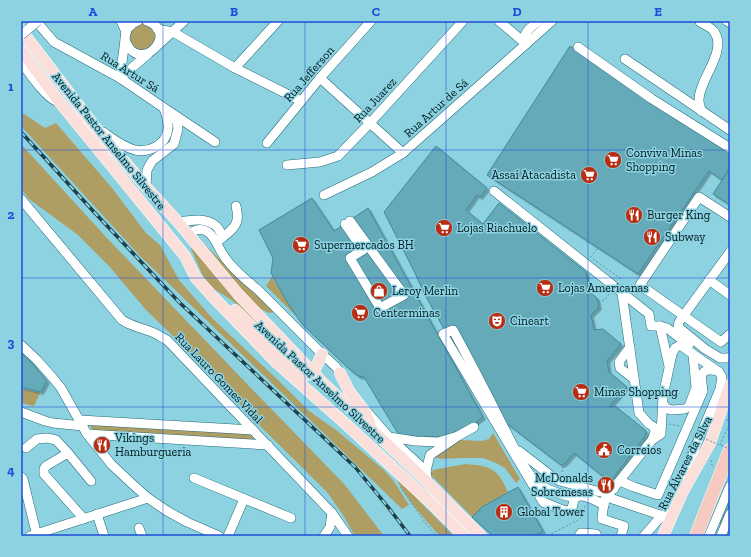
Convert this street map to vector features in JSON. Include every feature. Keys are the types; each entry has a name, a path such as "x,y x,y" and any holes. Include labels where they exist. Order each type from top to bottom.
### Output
{"highway":[{"path":"696,536 721,474 721,447"},
{"path":"686,536 707,506"}],"main road":[{"name":"Avenida Pastor Anselmo Silvestre","path":"21,30 95,127 178,222 238,294 320,380 481,536"},
{"name":"Avenida Pastor Anselmo Silvestre","path":"21,50 58,100 185,256 196,278 214,298 276,362 348,426 430,502 464,536"},
{"path":"185,256 185,240 188,234"},
{"path":"214,298 229,304 298,372 304,375 309,375 314,372 322,354"},
{"path":"340,373 349,391 364,412 375,432"},
{"path":"721,447 726,396 730,385"},
{"name":"Rua Álvares da Silva","path":"663,536 683,491 721,447"},
{"path":"721,474 730,462"}],"street":[{"path":"21,35 37,21"},
{"name":"Rua Artur Sá","path":"37,21 54,42 120,78 215,142"},
{"path":"121,21 128,46 131,51 136,54 148,54"},
{"path":"120,78 126,36 130,25 138,21"},
{"path":"120,78 153,51 184,21"},
{"path":"235,68 278,21"},
{"name":"Rua Jefferson","path":"267,143 320,78 371,21"},
{"name":"Rua Juarez","path":"287,165 320,162 338,156 463,21"},
{"path":"499,21 525,43"},
{"name":"Rua Artur de Sá","path":"525,43 524,38 526,32 539,21"},
{"name":"Rua Artur de Sá","path":"324,195 372,172 403,153 525,43 552,21"},
{"path":"700,22 715,31 719,40 716,52 701,90 699,101 701,110"},
{"path":"151,23 173,32 235,68 301,101"},
{"path":"151,23 160,35 157,46"},
{"path":"578,48 652,99 730,148"},
{"path":"625,59 730,130"},
{"path":"21,62 43,90 53,100 58,100"},
{"path":"320,78 403,153"},
{"path":"95,127 116,142 135,150 147,151 156,147 164,139 168,131 168,122 164,108"},
{"path":"146,187 147,170 152,161 174,144 178,129 176,122 164,108"},
{"path":"494,191 618,287 649,314 651,326 667,328 674,338 719,372"},
{"path":"730,217 699,197 640,285 721,342 730,334"},
{"name":"Rua Lauro Gomes Vidal","path":"21,198 122,320 129,325 153,333 167,340 332,513 348,536"},
{"path":"220,239 231,230 236,222 238,215 236,206"},
{"name":"Avenida Pastor Anselmo Silvestre","path":"178,222 200,220 209,222 217,227 221,251 226,259 336,367 366,411 390,437 426,471"},
{"path":"347,222 404,295 380,308 350,258 363,250 347,222"},
{"name":"Avenida Pastor Anselmo Silvestre","path":"188,234 196,230 202,230 220,239"},
{"path":"670,367 666,353 674,338 679,322 730,252"},
{"path":"709,280 727,292 730,282"},
{"path":"618,287 630,348 639,413 654,428 655,432 652,440 608,497 602,511 602,519 624,526 621,536"},
{"path":"575,498 571,510 565,511 543,502 443,334 454,330 514,447 527,470 538,484 545,488 575,498 580,496 608,497 663,516"},
{"path":"674,338 705,349 720,358 730,357"},
{"path":"652,440 662,434 663,396 672,354 675,348 674,338"},
{"path":"674,338 712,363 722,377 720,389 695,448 683,491"},
{"path":"21,345 38,360 61,388 83,427 111,464 148,498 167,511 187,522 219,536"},
{"path":"663,404 666,408 671,410 685,409 689,406 696,388 694,354"},
{"path":"620,481 658,495 703,391 701,377 702,373 710,370 719,372"},
{"name":"Rua Álvares da Silva","path":"721,447 730,402"},
{"path":"21,412 53,423 268,445"},
{"path":"83,427 253,430"},
{"path":"428,483 426,471 430,455 474,427"},
{"path":"390,437 415,441 438,442 458,436"},
{"path":"26,448 37,439 47,438 56,440 91,481"},
{"path":"514,447 560,481 600,492 606,492 608,497"},
{"path":"68,453 46,466 44,469 44,474 84,519"},
{"path":"21,477 23,479 34,535 148,498"},
{"path":"194,478 291,518"},
{"path":"709,536 730,486"},
{"path":"608,497 634,487"},
{"path":"228,536 244,499"},
{"path":"644,536 657,521 678,503"},
{"path":"324,536 330,526 332,513"},
{"path":"97,514 104,536"},
{"path":"721,536 730,514"},
{"path":"579,536 581,533 596,534 597,536"}],"path":[{"path":"598,248 591,257 620,278 618,287 605,300 598,302"},
{"path":"727,421 730,415"},
{"path":"721,447 730,422"},
{"path":"676,480 695,434 721,447"},
{"path":"721,447 722,434"},
{"path":"711,460 712,465 721,474"}],"shaded area":[{"path":"140,22 145,22 154,27 157,42 141,52 129,44 129,31"},
{"path":"21,112 45,128 56,123 112,188 146,233 160,245 179,280 213,319 309,411 336,430 384,470 393,480 409,505 402,509 140,256 21,126"},
{"path":"21,144 106,237 345,485 384,536 355,536 327,492 264,430 204,366 146,310 109,266 78,235 29,199 21,189"},
{"path":"204,244 274,312 269,313 259,308 241,289"},
{"path":"192,247 233,296 307,371 278,347 239,306 214,289 207,282 191,249"},
{"path":"272,277 296,316 266,286"},
{"path":"21,389 40,393 34,406 21,403"},
{"path":"89,424 249,433 255,440 93,430"},
{"path":"493,433 520,479 516,483 505,468 483,458 443,459 433,457 447,446 461,440 481,441 489,439"},
{"path":"465,464 482,466 491,469 499,475 508,492 482,507 472,517 430,474 433,470"},
{"path":"397,478 454,536 440,536 409,499"}],"building":[{"name":"Conviva Minas Shopping","path":"570,46 730,152 730,168 722,180 709,171 638,274 487,175"},
{"path":"436,146 487,188 480,197 477,195 466,210 483,224 499,203 586,272 589,292 597,298 599,307 591,315 594,330 603,329 621,344 607,361 609,372 627,387 609,407 615,406 645,430 646,435 613,478 606,479 574,453 564,464 561,465 489,410 424,293 384,212"},
{"path":"730,168 730,205 713,194"},
{"name":"Centerminas","path":"312,198 334,231 368,208 483,417 466,430 449,437 400,437 364,377 358,376 347,367 302,324 287,302 271,273 273,258 259,230"},
{"path":"21,353 34,365 47,381 41,392 21,387"},
{"name":"Global Tower","path":"518,487 543,531 533,536 493,536 472,517 482,507"},
{"path":"728,501 730,502 730,505 722,524 718,523"}],"railway":[{"path":"21,132 180,303 355,467 410,536"}],"place":[{"name":"Conviva Minas Shopping","path":"613,160"},
{"name":"Assaí Atacadista","path":"589,175"},
{"name":"Burger King","path":"634,215"},
{"name":"Lojas Riachuelo","path":"444,228"},
{"name":"Subway","path":"652,237"},
{"name":"Supermercados BH","path":"301,245"},
{"name":"Lojas Americanas","path":"545,288"},
{"name":"Leroy Merlin","path":"379,291"},
{"name":"Centerminas","path":"360,313"},
{"name":"Cineart","path":"497,321"},
{"name":"Minas Shopping","path":"581,392"},
{"name":"Vikings Hamburgueria","path":"102,445"},
{"name":"Correios","path":"604,450"},
{"name":"McDonalds Sobremesas","path":"606,485"},
{"name":"Global Tower","path":"504,512"}]}
